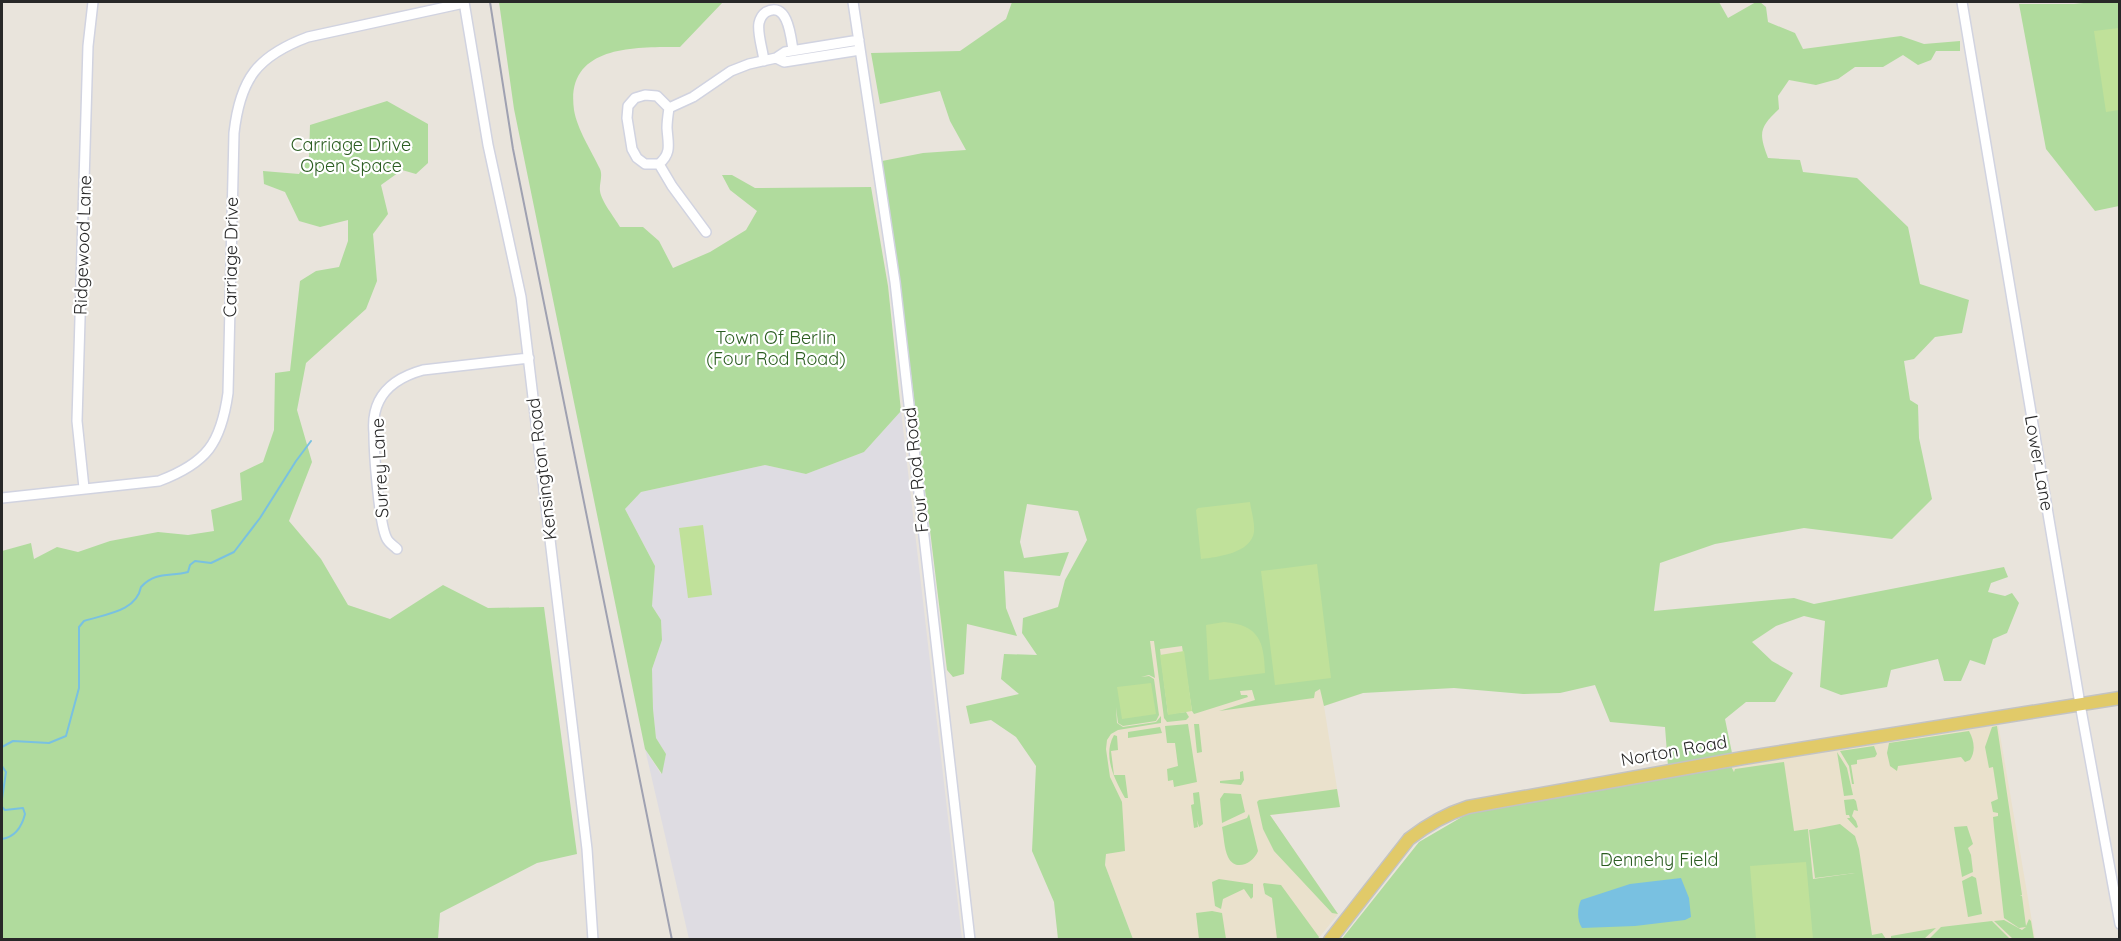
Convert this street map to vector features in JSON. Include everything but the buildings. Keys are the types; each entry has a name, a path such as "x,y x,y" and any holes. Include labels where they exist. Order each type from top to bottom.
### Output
{"main road":[{"name":"Norton Road","path":"1330,939 1409,839 1452,812 1468,807 1723,761 2120,698"}],"street":[{"name":"Ridgewood Lane","path":"84,488 77,421 88,46 93,2"},
{"name":"Carriage Drive","path":"2,498 159,481 195,464 208,451 219,435 225,417 228,393 234,133 236,112 243,89 254,72 286,45 308,37 464,2"},
{"name":"Kensington Road","path":"464,2 488,145 521,297 587,849 593,939"},
{"name":"Four Rod Road","path":"853,2 895,282 970,939"},
{"name":"Lower Lane","path":"1962,2 2080,704 2118,902 2120,924"},
{"path":"764,61 759,24 762,16 768,10 777,10 784,15 793,50"},
{"path":"669,108 693,97 731,71 776,58 785,52 860,45"},
{"path":"776,58 784,62 860,45"},
{"path":"645,95 657,96 669,108 667,126 670,148 666,159 659,164 645,164 637,158 632,149 627,118 628,106 634,98 645,95"},
{"path":"659,164 672,186 706,232"},
{"name":"Surrey Lane","path":"398,549 387,541 382,524 374,432 376,409 386,391 408,374 423,370 529,358"}],"shaded area":[{"path":"901,411 962,939 689,939 645,749 661,774 666,754 656,738 653,709 652,669 662,640 661,620 652,606 655,566 625,509 641,492 765,465 806,474 864,452"},
{"path":"1153,601 1363,693 1324,706 1340,807 1270,815 1338,914 1318,939 1133,939 1105,865 1106,854 1077,757"},
{"path":"1998,723 2035,939 1707,940 1747,799 1731,766"}],"green space":[{"name":"Town Of Berlin (Four Rod Road)","path":"499,2 723,2 680,47 643,48 606,54 591,62 580,73 574,89 574,110 581,133 600,169 600,191 605,204 620,227 643,227 659,241 673,268 710,252 746,230 757,211 730,190 722,175 732,175 755,188 871,187 888,286 901,411 864,452 806,474 765,465 641,492 625,509 655,566 652,606 661,620 662,640 652,669 653,709 656,738 666,754 662,774 645,749 514,109"},
{"path":"1012,2 1719,2 1728,18 1760,2 1766,7 1768,22 1795,33 1803,49 1901,36 1924,44 1960,41 1960,51 1936,51 1931,60 1918,65 1903,55 1883,67 1855,67 1838,79 1816,85 1789,80 1778,96 1779,109 1768,121 1762,136 1768,158 1800,160 1803,172 1857,178 1908,227 1920,284 1969,300 1962,333 1935,337 1914,359 1904,361 1910,400 1918,405 1919,438 1932,499 1892,539 1804,528 1715,544 1660,563 1654,611 1794,598 1814,604 2004,567 2008,577 1991,583 1988,592 2005,596 2012,593 2019,603 2007,633 1993,639 1985,665 1970,660 1961,681 1944,681 1938,659 1891,670 1887,687 1841,695 1820,687 1825,621 1804,616 1776,626 1752,642 1772,661 1793,673 1775,702 1746,702 1725,719 1732,753 1668,766 1665,727 1610,722 1595,685 1560,693 1523,694 1454,688 1363,693 1324,706 1320,689 1315,692 1314,698 1219,711 1255,700 1252,690 1240,691 1241,695 1248,697 1194,714 1182,646 1160,649 1168,714 1186,712 1189,717 1186,720 1167,722 1164,718 1154,641 1150,641 1155,678 1149,675 1141,677 1149,676 1154,679 1159,715 1156,721 1123,726 1118,723 1116,707 1117,723 1123,727 1156,722 1161,716 1161,723 1118,730 1107,740 1106,749 1110,777 1122,802 1125,851 1106,854 1105,865 1133,939 1058,939 1054,902 1032,851 1036,766 1016,737 991,720 970,724 966,706 1019,694 1001,679 1004,654 1037,655 1022,633 1023,618 1058,607 1065,580 1087,540 1078,511 1027,504 1020,542 1024,558 1069,552 1060,576 1004,571 1006,608 1017,636 967,624 964,674 953,677 947,670 882,161 923,153 966,150 950,121 940,91 880,104 871,53 960,51 1006,19"},
{"path":"2119,2 2119,206 2095,211 2046,149 2019,4"},
{"path":"2119,28 2119,110 2106,112 2094,31"},
{"name":"Carriage Drive Open Space","path":"387,101 428,124 428,163 416,174 402,170 381,185 388,214 373,234 377,281 366,309 306,363 297,410 312,462 289,521 321,559 348,605 390,619 443,585 488,608 544,607 577,854 537,863 440,913 438,939 2,939 2,551 31,543 34,559 57,547 78,552 110,541 158,532 188,535 214,531 211,510 242,500 240,473 263,462 274,430 275,373 290,371 300,281 316,271 339,267 348,241 348,220 320,227 299,221 285,192 264,184 263,171 299,174 309,157 310,125"},
{"path":"1250,502 1254,532 1247,545 1233,553 1201,559 1196,510"},
{"path":"703,525 712,595 688,598 679,528"},
{"path":"1317,564 1331,678 1275,685 1261,571"},
{"path":"1224,622 1245,627 1257,637 1263,652 1265,673 1209,680 1206,625"},
{"path":"1184,651 1192,711 1168,715 1160,655"},
{"path":"1151,683 1156,714 1122,719 1117,687"},
{"path":"1188,724 1197,782 1174,787 1173,780 1168,781 1167,769 1178,766 1175,743 1167,743 1165,726"},
{"path":"1194,724 1199,724 1202,752 1197,753"},
{"path":"1997,726 2022,895 2020,896 2022,896 2026,926 2029,919 2034,939 2013,939 1994,921 2004,920 2022,930 2026,927 2019,928 2004,918 1993,817 1998,816 1998,813 1993,812 1991,802 1998,799 1993,767 1989,768 1985,747 1992,727"},
{"path":"1160,727 1162,733 1128,738 1128,732"},
{"path":"1969,731 1974,745 1970,760 1965,762 1961,757 1898,766 1897,771 1890,766 1887,753 1889,743"},
{"path":"1114,735 1117,736 1118,750 1111,751 1114,775 1125,775 1128,798 1125,798 1117,784 1111,768 1109,751"},
{"path":"1874,746 1877,754 1875,757 1857,760 1857,764 1851,765 1854,784 1852,784 1849,766 1840,751"},
{"path":"1837,752 1847,768 1853,795 1844,796"},
{"name":"Dennehy Field","path":"1784,762 1794,831 1808,829 1813,879 1855,873 1815,878 1809,830 1840,824 1855,836 1859,849 1872,935 1882,933 1886,939 1341,940 1419,842 1467,814 1731,766 1734,772 1735,769"},
{"path":"1243,771 1244,780 1241,785 1220,783 1220,781 1240,779 1240,772"},
{"path":"1337,789 1340,807 1270,815 1338,914 1332,913 1274,851 1263,829 1257,802"},
{"path":"1199,792 1203,824 1199,827 1197,820 1198,827 1194,828 1191,805 1194,804 1193,793"},
{"path":"1224,793 1241,794 1245,812 1222,823 1220,799"},
{"path":"1854,799 1858,811 1854,810 1852,816 1858,827 1856,828 1847,818 1850,818 1846,815 1844,800"},
{"path":"1249,814 1258,851 1248,863 1239,865 1231,862 1228,857 1222,827 1247,818"},
{"path":"1967,826 1973,844 1968,848 1973,872 1962,877 1954,827"},
{"path":"1806,862 1813,939 1756,939 1750,866"},
{"path":"1972,876 1976,878 1982,914 1968,917 1962,881"},
{"path":"1219,879 1253,884 1253,897 1251,899 1244,889 1223,899 1221,909 1215,906 1212,882"},
{"path":"1264,883 1281,885 1319,937 1318,939 1277,939 1272,898 1265,894"},
{"path":"1212,911 1222,913 1226,939 1199,939 1196,913"},
{"path":"1992,921 2010,939 1929,939 1941,927"},
{"path":"1936,928 1924,939 1891,939 1891,936"}],"water":[{"path":"1681,878 1689,898 1691,917 1685,920 1635,926 1582,928 1580,925 1578,914 1581,900 1630,884"}],"waterway":[{"path":"2,747 13,741 49,743 66,736 79,688 79,627 84,621 126,607 133,602 141,587 152,579 163,575 188,572 190,565 195,561 211,563 234,552 260,518 311,441"},
{"path":"2,766 6,772 2,799"},
{"path":"2,807 5,810 23,808 25,814 17,830 11,836 2,839"}],"railway":[{"path":"490,2 513,149 672,940"}]}
